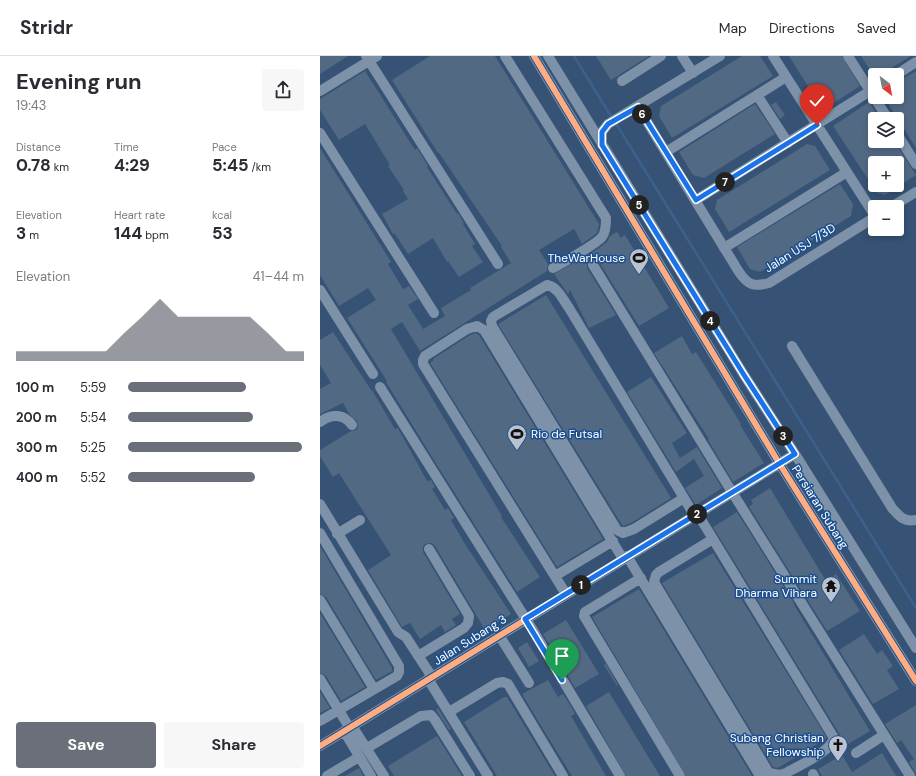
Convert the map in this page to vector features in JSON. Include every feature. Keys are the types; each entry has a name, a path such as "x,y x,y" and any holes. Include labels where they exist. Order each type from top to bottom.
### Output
{"street":[{"path":"505,56 606,218 606,229 603,236 596,242 553,268"},
{"name":"Persiaran Subang","path":"534,56 779,463 916,681"},
{"name":"Persiaran Subang","path":"548,56 744,375 916,648"},
{"path":"622,81 661,56"},
{"path":"682,56 693,72"},
{"path":"582,112 592,123 599,125 608,124 627,114 720,56"},
{"path":"773,56 868,206"},
{"path":"848,56 868,83"},
{"path":"320,91 371,58 498,264"},
{"path":"904,70 916,62"},
{"path":"666,152 786,77"},
{"path":"696,200 868,93"},
{"path":"757,95 788,143"},
{"path":"638,107 724,248 847,172"},
{"path":"602,145 602,132 608,124"},
{"path":"320,133 434,313"},
{"path":"904,145 916,164"},
{"path":"903,200 916,192"},
{"name":"Jalan USJ 7/3D","path":"724,248 744,279 751,285 759,286 769,283 868,221"},
{"path":"593,265 732,492 910,776"},
{"path":"684,498 634,529 623,533 617,530 492,326 491,321 493,316 547,285 552,286 557,290 569,308 684,498 713,539 834,738 832,744 824,751 780,775 769,773 654,582 659,572 713,539"},
{"path":"320,290 373,374"},
{"path":"566,594 423,364 425,356 467,329 475,326 484,330 613,541 641,578 760,776"},
{"path":"792,346 892,508 900,517 908,521 916,520"},
{"path":"380,387 525,619 620,776"},
{"path":"320,422 325,418 337,415 347,418 352,425"},
{"name":"Jalan Subang 3","path":"320,746 795,454"},
{"path":"320,504 398,632 406,637 418,656 449,712 488,776"},
{"path":"337,534 360,520"},
{"path":"320,533 399,666 397,676 320,721"},
{"path":"555,576 613,541"},
{"path":"418,656 464,628 468,623 469,616 430,549"},
{"path":"641,578 585,612 584,616 680,776"},
{"path":"320,600 374,689"},
{"path":"499,636 529,683"},
{"path":"320,679 339,710 348,728 359,757 371,776"},
{"path":"449,712 497,683 503,682 508,684 563,776"},
{"path":"367,748 421,716 430,715 435,720 470,776"},
{"path":"348,728 367,748 384,776"},
{"path":"856,753 884,735"},
{"path":"327,776 359,757"}],"building":[{"path":"320,56 348,56 320,74"},
{"path":"430,56 495,56 599,224 597,233 582,244 574,229 539,250 548,264 547,271 420,351 402,322 391,329 502,516 501,517 540,577 517,592 347,318 376,300 368,288 339,306 320,275 320,148 391,262 388,264 403,289 409,286 418,299 408,305 423,329 445,316 441,308 511,263 501,247 502,246 438,153 392,80"},
{"path":"596,56 649,56 611,80"},
{"path":"742,56 760,56 773,76 672,138 659,116 661,106"},
{"path":"789,56 842,56 860,86 823,110"},
{"path":"861,56 911,56 891,68 869,68"},
{"path":"365,71 415,150 417,148 428,166 427,167 457,214 458,213 475,244 472,246 483,262 459,277 448,261 447,262 433,238 408,254 395,234 393,234 382,214 408,199 403,191 404,190 388,166 390,165 365,124 339,140 320,110 320,99"},
{"path":"916,71 916,148 904,129 904,112 893,112 888,104 904,104 904,78"},
{"path":"776,102 785,115 780,119 771,105"},
{"path":"868,103 875,112 868,112 868,148 899,148 904,156 868,156 868,179 833,126"},
{"path":"755,104 775,134 704,178 693,175 679,152"},
{"path":"807,144 815,146 830,170 729,232 715,209 717,200"},
{"path":"904,156 916,175 904,183"},
{"path":"840,184 853,204 851,216 760,272 750,269 737,247"},
{"path":"876,192 890,192 885,195"},
{"path":"617,232 621,238 625,235 669,308 639,326 599,262 592,259 587,262 587,268 616,315 589,328 570,290 568,294 554,274 596,250 607,242 610,236"},
{"path":"546,295 671,498 631,523 623,526 498,324"},
{"path":"333,332 372,390 395,429 398,428 427,481 431,480 435,487 432,489 445,510 448,508 454,518 451,520 465,544 511,614 485,630 432,543 425,544 423,546 423,552 460,614 452,619 456,625 445,632 441,625 420,639 410,623 402,627 368,570 391,555 339,473 333,477 320,456 320,450 351,431 356,430 358,427 357,421 349,414 343,403 320,414 320,389 331,383 320,365 320,340"},
{"name":"Rio de Futsal","path":"476,333 479,335 603,539 557,567 430,363 434,360 433,359 470,335"},
{"path":"682,336 692,354 696,352 764,463 733,482 708,440 709,439 654,353"},
{"path":"651,377 687,433 672,443 680,458 697,447 722,488 696,505 685,488 704,476 694,459 676,472 627,392"},
{"path":"770,488 826,581 836,574 860,611 827,631 749,507 753,504 751,500"},
{"path":"737,512 794,603 870,731 843,747 839,742 840,735 713,527"},
{"path":"320,546 392,668 392,671 376,680 326,597 320,594"},
{"path":"713,553 827,738 778,768 773,767 662,583"},
{"path":"639,589 752,776 686,776 592,617"},
{"path":"320,613 365,687 341,701 326,676 320,673"},
{"path":"566,620 599,674 575,688 543,634"},
{"path":"864,634 877,654 882,650 893,666 887,670 899,689 873,704 839,650"},
{"path":"527,642 539,661 529,667 518,648"},
{"path":"606,664 618,685 617,686 604,665"},
{"path":"548,680 558,697 563,694 572,708 575,714 571,716 606,776 572,776 546,734 522,694"},
{"path":"320,692 330,708 320,713"},
{"path":"609,692 660,776 626,776 586,706"},
{"path":"504,697 507,697 555,776 497,776 464,722"},
{"path":"916,705 916,774 909,762 914,759 901,740 897,743 885,724"},
{"path":"438,708 451,729 449,730 436,710"},
{"path":"437,736 462,776 394,776 388,766"},
{"path":"882,753 896,776 822,776 818,769 842,755 852,772"},
{"path":"359,768 363,776 345,776"}],"waterway":[{"path":"574,56 612,118"},
{"path":"615,122 916,608"}],"cycle path":[{"path":"534,56 779,463 916,681"},
{"path":"320,746 795,454"}],"place":[{"name":"TheWarHouse","path":"639,275"},
{"name":"Rio de Futsal","path":"517,451"},
{"name":"Summit Dharma Vihara","path":"831,603"},
{"name":"Subang Christian Fellowship","path":"838,762"}],"route":[{"path":"562,680 525,619 795,454 744,375 602,145 602,132 608,124 638,107 696,200 817,125"}]}
